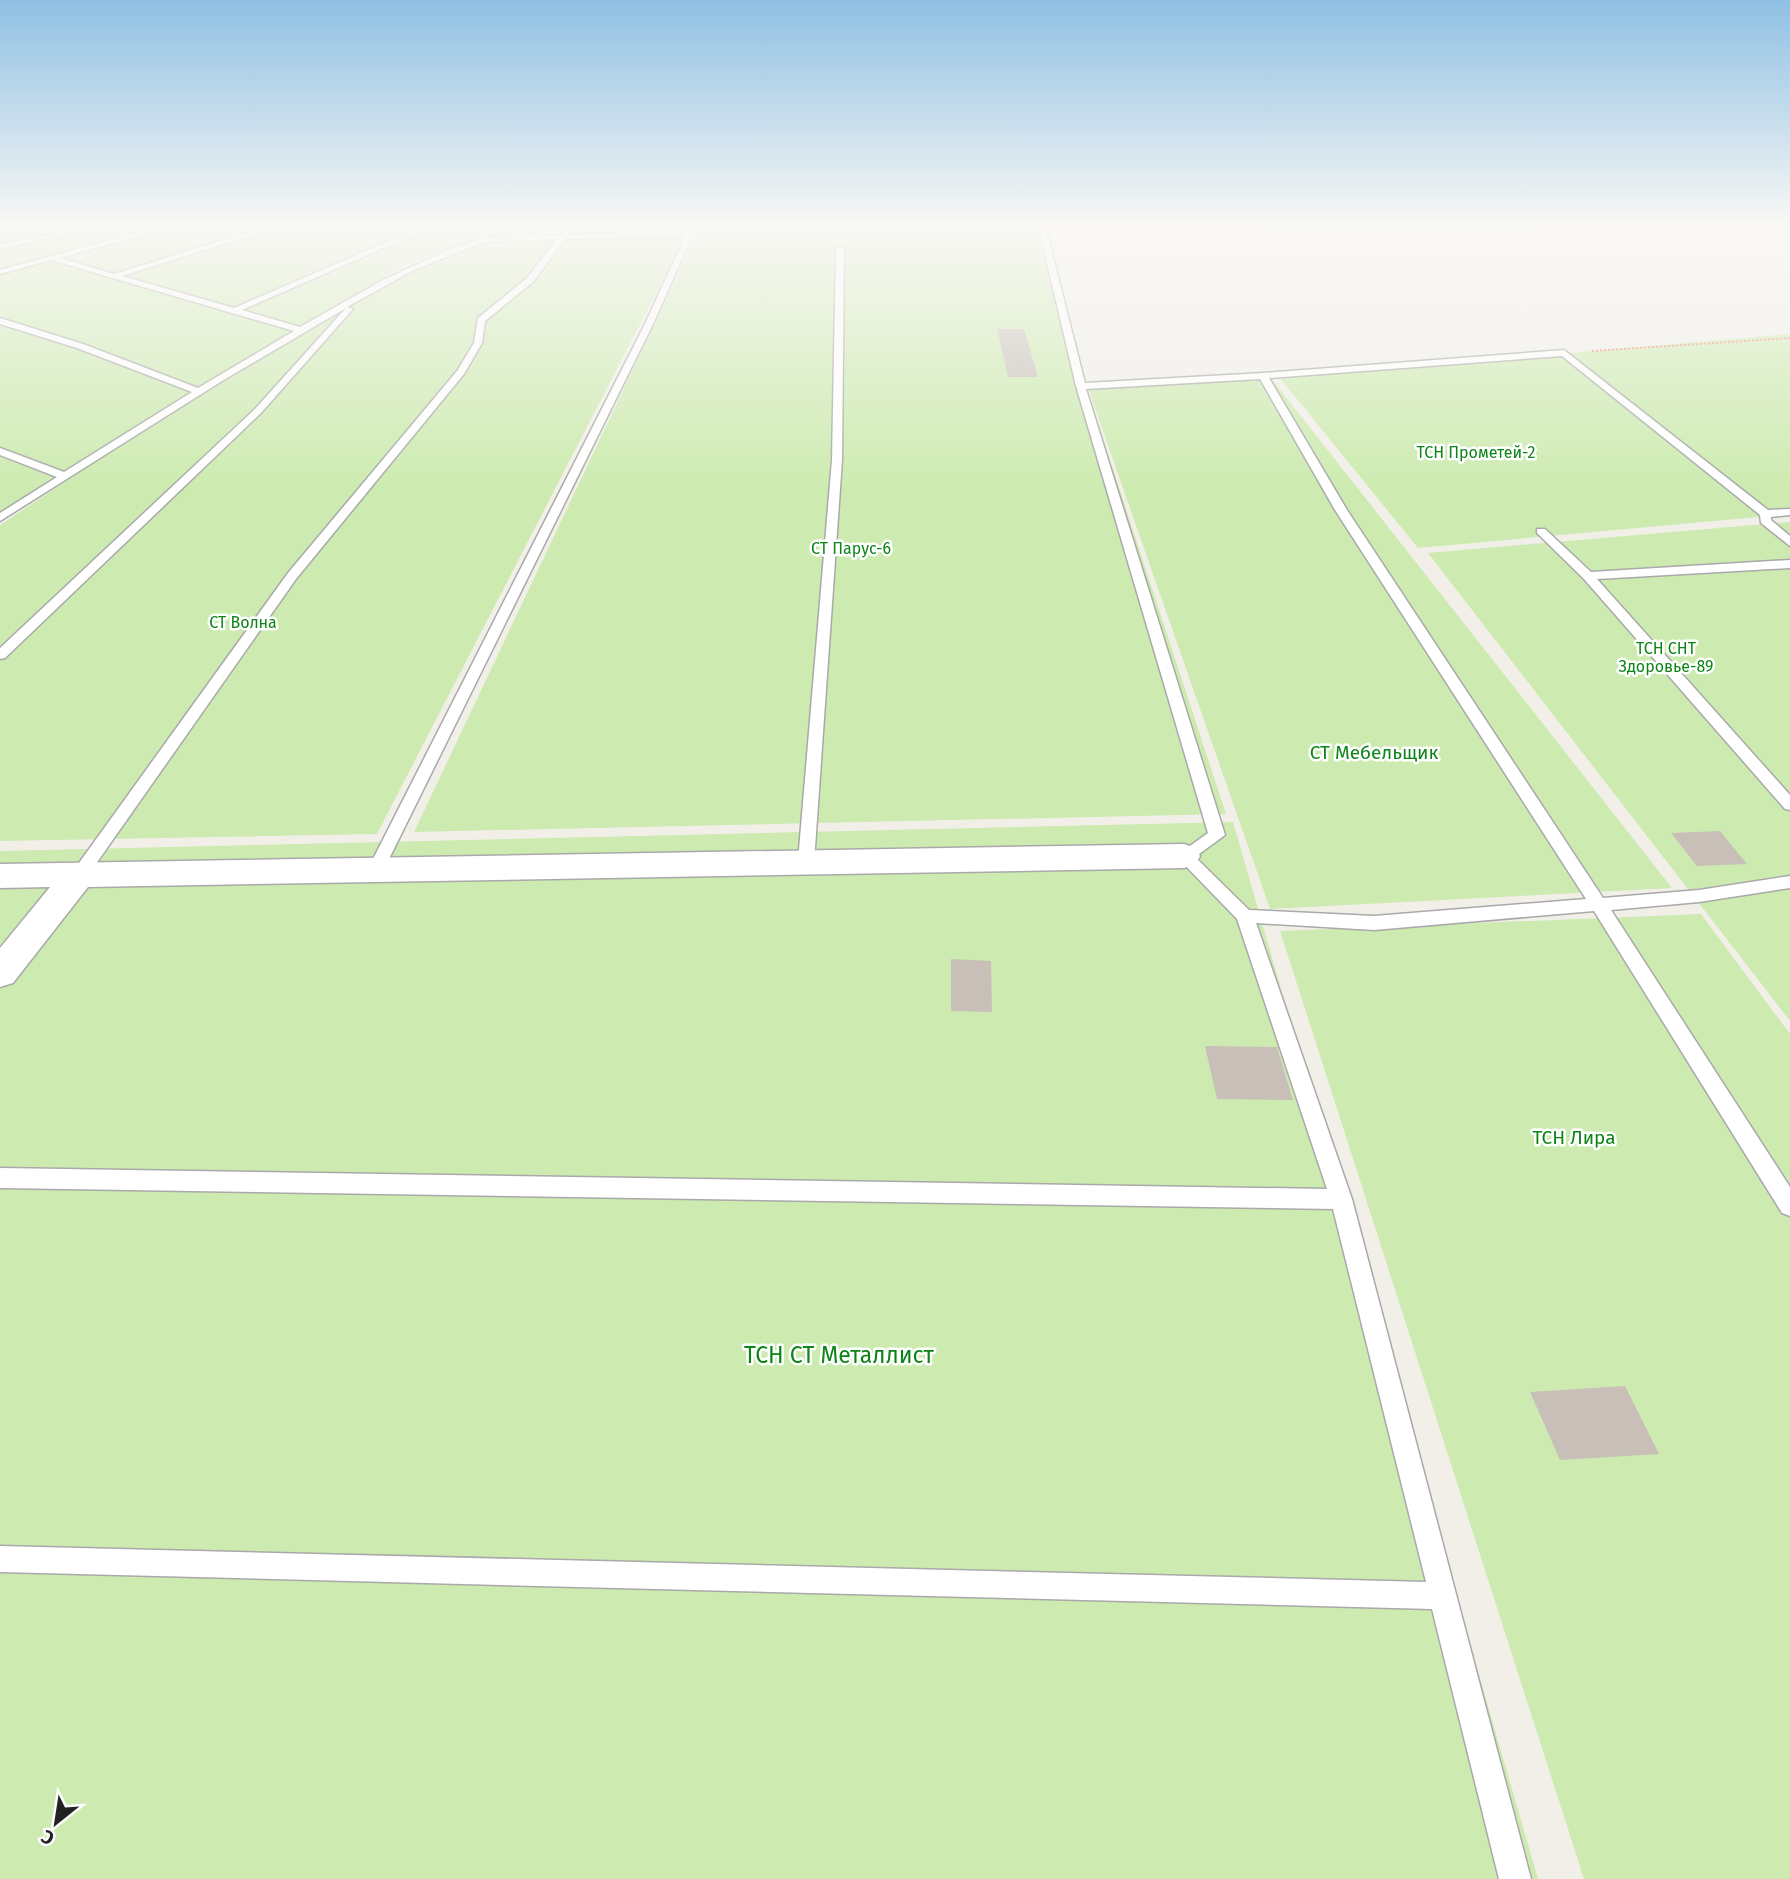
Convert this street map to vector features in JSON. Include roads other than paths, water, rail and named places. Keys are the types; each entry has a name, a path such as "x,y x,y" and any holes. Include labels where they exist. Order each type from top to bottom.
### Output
{"street":[{"path":"0,876 1184,856"},
{"path":"0,974 80,874"}],"lane":[{"path":"245,313 301,330"},
{"path":"0,518 197,391 332,313"},
{"path":"0,656 258,411 346,313"},
{"path":"80,874 292,576 461,372 478,343 481,320 490,313"},
{"path":"376,869 538,548 652,313"},
{"path":"806,862 837,460 839,313"},
{"path":"1063,313 1081,386 1217,835 1184,856 1245,916 1341,1199 1515,1879"},
{"path":"0,321 79,346 197,391"},
{"path":"1081,386 1263,376 1564,353 1766,514 1790,512"},
{"path":"1263,376 1340,510 1599,905 1790,1206"},
{"path":"0,451 65,477"},
{"path":"1766,514 1765,522 1790,542"},
{"path":"1541,531 1588,576 1790,805"},
{"path":"1588,576 1790,564"},
{"path":"1245,916 1374,923 1699,896 1790,882"},
{"path":"0,1178 1341,1199"},
{"path":"0,1559 1441,1596"}],"park label":[{"name":"ТСН Прометей-2","path":"1476,452"},
{"name":"СТ Парус-6","path":"851,548"},
{"name":"СТ Волна","path":"243,622"},
{"name":"ТСН СНТ Здоровье-89","path":"1666,657"},
{"name":"СТ Мебельщик","path":"1374,752"},
{"name":"ТСН Лира","path":"1574,1137"},
{"name":"ТСН СТ Металлист","path":"839,1355"}]}
